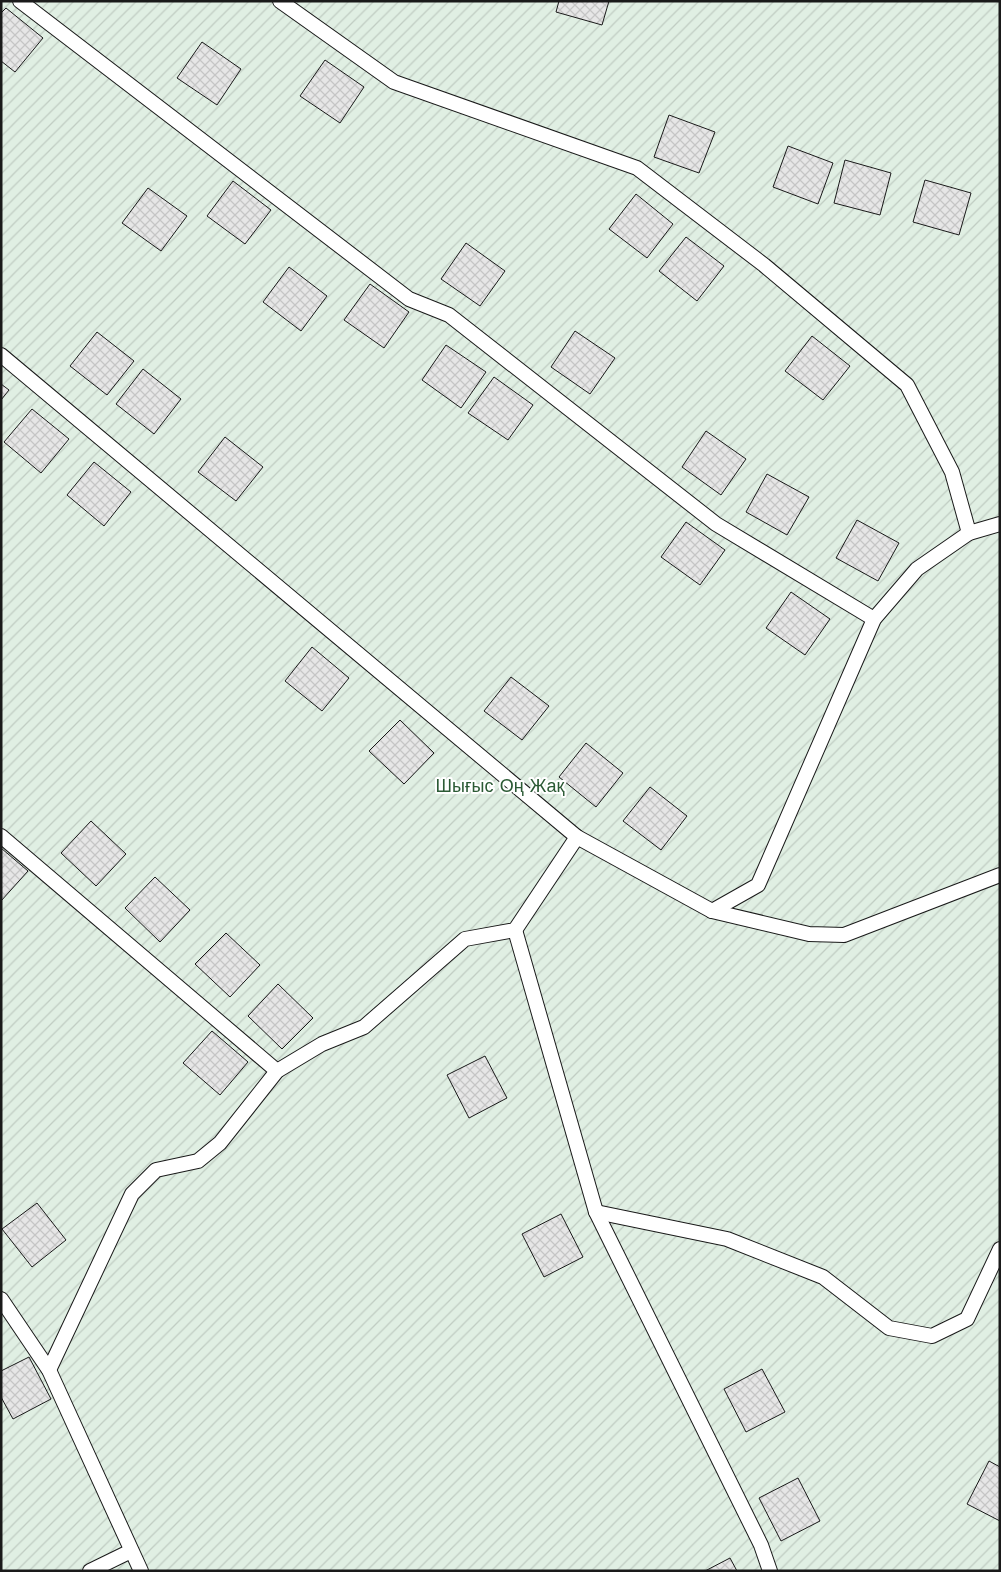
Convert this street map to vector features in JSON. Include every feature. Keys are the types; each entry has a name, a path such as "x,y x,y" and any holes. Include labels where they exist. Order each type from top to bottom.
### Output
{"lane":[{"path":"20,1 409,299 449,315 716,524 874,619"},
{"path":"280,1 394,82 637,168 652,179 764,266 907,385 952,472 969,533"},
{"path":"1,355 577,837 712,911 809,934 844,935 1000,875"},
{"path":"712,911 758,885 874,619 917,569 969,533 1000,524"},
{"path":"1,836 277,1070"},
{"path":"48,1370 132,1194 156,1170 198,1161 220,1143 277,1070 322,1044 364,1027 465,939 515,930 577,837"},
{"path":"515,930 596,1212 761,1545 770,1571"},
{"path":"596,1212 727,1239 822,1277 889,1328 932,1336 967,1319 1000,1249"},
{"path":"1,1299 48,1370 141,1571"},
{"path":"90,1571 131,1551"}],"green space":[{"name":"Шығыс Оң Жақ","path":"1,1 1000,1 1000,1571 1,1571"}],"building":[{"path":"559,1 609,1 602,25 556,12"},
{"path":"6,8 43,38 15,72 1,61 1,13"},
{"path":"202,42 241,69 217,105 177,78"},
{"path":"325,60 364,87 340,123 300,96"},
{"path":"669,115 715,132 699,173 654,157"},
{"path":"788,146 833,163 818,204 773,187"},
{"path":"845,160 891,173 880,215 834,203"},
{"path":"925,180 971,193 959,235 913,222"},
{"path":"233,181 271,210 245,244 207,216"},
{"path":"148,188 187,216 161,251 122,223"},
{"path":"636,194 673,224 647,258 609,229"},
{"path":"686,237 724,266 697,301 659,271"},
{"path":"466,243 505,271 480,306 441,279"},
{"path":"289,267 327,296 301,331 263,302"},
{"path":"370,284 409,312 384,348 344,320"},
{"path":"575,331 615,358 590,394 551,367"},
{"path":"97,332 134,361 107,395 70,366"},
{"path":"812,336 850,366 823,400 785,371"},
{"path":"446,345 486,372 461,408 422,380"},
{"path":"143,369 181,399 154,434 116,404"},
{"path":"494,377 533,405 508,440 468,413"},
{"path":"1,384 9,390 1,400"},
{"path":"32,409 69,439 41,473 4,442"},
{"path":"706,431 746,459 721,495 682,467"},
{"path":"225,437 263,467 236,501 198,472"},
{"path":"94,462 131,492 104,526 67,495"},
{"path":"767,474 809,497 787,535 746,512"},
{"path":"857,520 899,543 878,581 836,558"},
{"path":"686,522 725,550 700,585 661,557"},
{"path":"791,592 830,619 805,655 766,628"},
{"path":"312,647 349,678 322,711 285,681"},
{"path":"511,677 549,706 522,740 484,711"},
{"path":"400,720 434,753 404,784 369,751"},
{"path":"586,743 623,773 596,807 559,777"},
{"path":"650,787 687,816 661,850 623,821"},
{"path":"91,821 126,854 96,886 61,853"},
{"path":"1,848 28,871 1,901"},
{"path":"155,877 190,910 160,942 125,908"},
{"path":"226,933 260,965 230,997 195,964"},
{"path":"278,984 313,1018 282,1049 248,1016"},
{"path":"212,1031 248,1062 220,1095 183,1063"},
{"path":"485,1056 507,1098 469,1118 447,1075"},
{"path":"37,1203 66,1240 32,1267 2,1229"},
{"path":"561,1214 583,1257 544,1277 522,1234"},
{"path":"29,1357 51,1399 13,1419 1,1397 1,1371"},
{"path":"762,1369 785,1412 746,1432 724,1389"},
{"path":"989,1461 1000,1467 1000,1521 967,1504"},
{"path":"798,1478 820,1521 781,1541 759,1498"},
{"path":"730,1558 737,1571 705,1571"}]}
